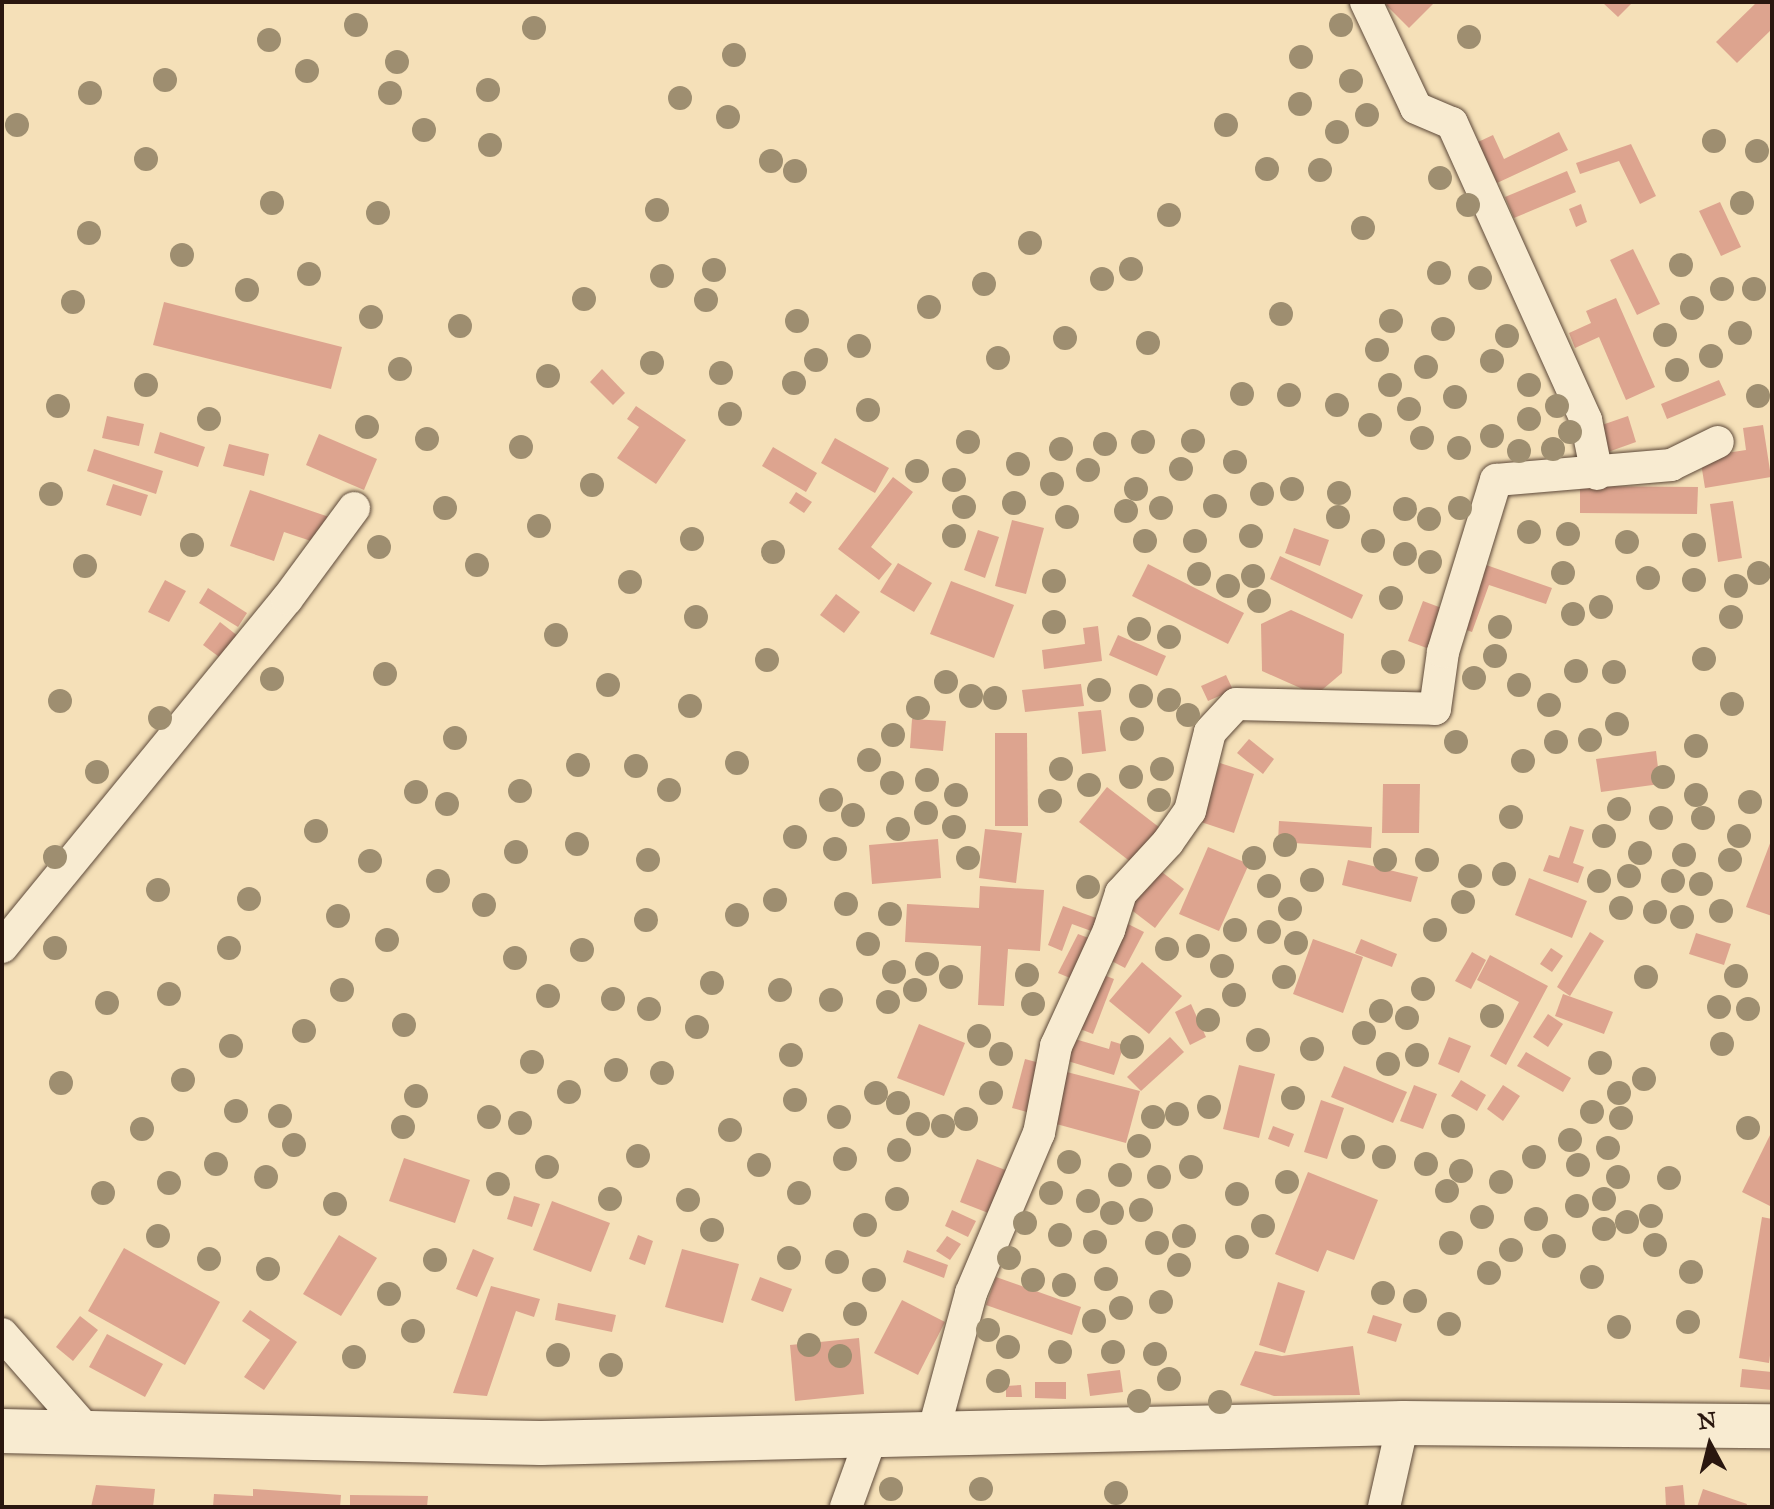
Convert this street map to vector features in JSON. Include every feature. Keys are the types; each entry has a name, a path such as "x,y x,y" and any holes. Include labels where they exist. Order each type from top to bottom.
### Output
{"main road":[{"path":"2,1431 541,1443 1403,1423 1772,1426"}],"street":[{"path":"1366,2 1416,108 1452,123 1586,420 1597,474"},
{"path":"933,1433 971,1293 1039,1133 1056,1046 1109,930 1121,893 1168,842 1190,811 1210,732 1236,704 1435,709 1443,652 1496,480 1597,474 1671,465 1718,442"},
{"path":"2,947 287,599 354,508"},
{"path":"2,1334 89,1433"},
{"path":"1384,1507 1403,1423"},
{"path":"846,1507 872,1435"}],"building":[{"path":"1389,2 1435,2 1409,28 1386,5"},
{"path":"1602,2 1633,2 1618,17"},
{"path":"1757,2 1772,2 1772,29 1737,63 1716,42"},
{"path":"1559,132 1568,150 1497,183 1478,142 1493,135 1504,159"},
{"path":"1631,144 1656,196 1640,204 1619,161 1580,174 1576,163"},
{"path":"1567,171 1576,192 1514,218 1505,197"},
{"path":"1720,202 1741,247 1721,256 1699,211"},
{"path":"1581,204 1587,222 1576,227 1569,209"},
{"path":"1633,249 1660,304 1637,315 1610,260"},
{"path":"1616,298 1655,387 1626,400 1599,337 1575,348 1569,333 1591,323 1586,311"},
{"path":"164,302 342,347 331,389 153,345"},
{"path":"602,369 625,393 613,405 590,382"},
{"path":"1719,380 1726,395 1667,419 1661,404"},
{"path":"636,406 686,440 656,484 617,458 639,427 627,419"},
{"path":"107,416 144,424 139,446 102,438"},
{"path":"1628,416 1636,442 1608,452 1599,426"},
{"path":"1763,425 1771,477 1705,488 1700,457 1746,450 1743,428"},
{"path":"160,432 205,447 198,467 154,453"},
{"path":"319,434 377,459 364,490 306,465"},
{"path":"835,438 889,468 875,493 821,463"},
{"path":"229,444 269,454 264,476 223,466"},
{"path":"773,447 817,473 806,492 762,466"},
{"path":"94,449 163,471 156,494 87,471"},
{"path":"893,477 913,492 871,547 892,564 879,580 838,549"},
{"path":"113,484 148,495 141,516 106,505"},
{"path":"1580,486 1698,487 1697,514 1580,513"},
{"path":"250,490 332,518 323,545 284,532 274,561 230,546"},
{"path":"796,492 812,502 804,513 789,503"},
{"path":"1733,501 1742,558 1718,562 1710,504"},
{"path":"1012,520 1044,528 1026,594 995,586"},
{"path":"1294,528 1329,540 1320,566 1285,553"},
{"path":"978,530 999,537 985,578 964,570"},
{"path":"1280,556 1363,595 1352,619 1270,579"},
{"path":"1475,561 1552,588 1546,604 1489,585 1472,632 1453,625"},
{"path":"898,563 932,583 914,612 880,592"},
{"path":"1148,564 1244,613 1228,644 1132,596"},
{"path":"165,580 186,591 169,622 148,612"},
{"path":"951,581 1014,605 994,658 930,634"},
{"path":"208,588 247,613 238,627 199,603"},
{"path":"836,594 860,612 844,633 820,615"},
{"path":"1423,601 1447,610 1432,650 1408,641"},
{"path":"1291,610 1344,634 1342,673 1316,695 1262,671 1261,624"},
{"path":"220,622 243,640 226,662 203,645"},
{"path":"1098,626 1102,661 1044,669 1042,650 1085,644 1083,628"},
{"path":"1118,635 1166,656 1157,676 1109,655"},
{"path":"1226,675 1233,690 1208,701 1201,686"},
{"path":"1081,684 1084,706 1025,712 1022,690"},
{"path":"1101,710 1106,751 1082,754 1078,712"},
{"path":"912,719 946,721 943,751 910,748"},
{"path":"995,733 1027,733 1028,826 995,826"},
{"path":"1249,739 1274,759 1263,774 1237,753"},
{"path":"1656,751 1660,784 1601,792 1596,759"},
{"path":"1220,763 1254,774 1234,833 1201,822"},
{"path":"1383,784 1420,784 1419,833 1382,833"},
{"path":"1107,787 1164,831 1136,866 1079,822"},
{"path":"1279,821 1372,827 1371,848 1278,842"},
{"path":"1570,826 1584,830 1573,863 1584,867 1578,883 1543,871 1549,855 1559,858"},
{"path":"985,829 1022,833 1016,883 979,878"},
{"path":"1772,838 1772,916 1746,907"},
{"path":"938,839 941,878 872,884 869,845"},
{"path":"1208,847 1249,864 1219,931 1179,914"},
{"path":"1348,860 1418,877 1411,902 1342,885"},
{"path":"1154,866 1184,889 1155,928 1125,905"},
{"path":"1529,878 1587,901 1572,938 1515,915"},
{"path":"980,886 1044,890 1040,951 1008,949 1004,1006 978,1005 981,946 905,942 907,904 979,908"},
{"path":"1063,906 1099,919 1094,932 1072,924 1062,951 1048,945"},
{"path":"1120,920 1144,932 1125,968 1102,956"},
{"path":"1590,932 1604,941 1570,996 1557,987"},
{"path":"1696,933 1731,944 1724,965 1689,954"},
{"path":"1078,934 1099,942 1082,983 1058,973"},
{"path":"1313,939 1363,957 1343,1013 1293,994"},
{"path":"1361,939 1397,954 1392,967 1355,953"},
{"path":"1551,948 1563,956 1552,972 1540,964"},
{"path":"1472,952 1486,960 1471,989 1455,981"},
{"path":"1490,955 1548,986 1506,1065 1490,1056 1519,1002 1477,980"},
{"path":"1142,962 1182,996 1149,1034 1109,1001"},
{"path":"1096,972 1114,979 1093,1034 1075,1027"},
{"path":"1563,994 1613,1012 1604,1034 1555,1016"},
{"path":"1191,1004 1206,1037 1190,1045 1175,1012"},
{"path":"1548,1014 1563,1024 1548,1047 1533,1037"},
{"path":"919,1024 965,1043 944,1096 897,1078"},
{"path":"1068,1037 1109,1049 1111,1041 1124,1045 1114,1075 1061,1059"},
{"path":"1170,1037 1184,1052 1141,1091 1127,1077"},
{"path":"1449,1037 1471,1046 1459,1073 1438,1064"},
{"path":"1526,1052 1571,1078 1563,1092 1517,1066"},
{"path":"1025,1059 1051,1066 1038,1115 1012,1108"},
{"path":"1239,1065 1275,1074 1259,1138 1223,1129"},
{"path":"1344,1066 1407,1092 1393,1123 1331,1097"},
{"path":"1063,1071 1140,1091 1126,1143 1049,1122"},
{"path":"1461,1080 1486,1095 1477,1111 1451,1096"},
{"path":"1414,1085 1437,1094 1423,1129 1400,1121"},
{"path":"1503,1085 1520,1096 1503,1121 1487,1109"},
{"path":"1321,1100 1344,1108 1327,1159 1304,1152"},
{"path":"1273,1126 1294,1134 1289,1147 1268,1139"},
{"path":"1772,1131 1772,1207 1742,1192"},
{"path":"404,1158 470,1180 455,1223 389,1201"},
{"path":"977,1159 1008,1171 991,1214 960,1202"},
{"path":"1308,1172 1378,1200 1354,1260 1327,1250 1318,1272 1275,1254"},
{"path":"514,1196 540,1204 532,1227 507,1219"},
{"path":"552,1201 610,1223 591,1272 533,1250"},
{"path":"952,1210 976,1221 968,1237 945,1226"},
{"path":"1762,1217 1772,1219 1772,1341 1769,1363 1739,1358"},
{"path":"339,1235 377,1258 341,1316 303,1294"},
{"path":"638,1235 653,1241 645,1265 629,1259"},
{"path":"947,1236 961,1244 950,1260 936,1251"},
{"path":"124,1248 220,1302 185,1365 88,1311"},
{"path":"473,1249 494,1258 477,1297 456,1289"},
{"path":"682,1249 739,1264 723,1323 665,1307"},
{"path":"907,1250 948,1265 944,1278 903,1262"},
{"path":"760,1277 792,1289 783,1312 751,1300"},
{"path":"996,1277 1081,1307 1072,1335 986,1305"},
{"path":"1278,1282 1305,1291 1285,1353 1259,1345"},
{"path":"491,1286 540,1299 534,1317 516,1311 487,1396 453,1393"},
{"path":"902,1300 945,1322 918,1375 874,1353"},
{"path":"558,1303 616,1315 612,1332 555,1320"},
{"path":"250,1310 297,1342 264,1390 244,1377 270,1340 242,1321"},
{"path":"1373,1315 1402,1324 1396,1342 1367,1333"},
{"path":"80,1316 98,1330 73,1361 56,1347"},
{"path":"107,1334 163,1364 145,1397 89,1367"},
{"path":"859,1338 864,1394 795,1401 790,1345"},
{"path":"1353,1346 1360,1395 1274,1396 1240,1385 1255,1351 1282,1356"},
{"path":"1742,1369 1772,1372 1772,1390 1740,1387"},
{"path":"1120,1370 1123,1392 1090,1396 1087,1374"},
{"path":"1035,1382 1066,1382 1066,1399 1035,1398"},
{"path":"1021,1385 1022,1397 1006,1397 1006,1386"},
{"path":"96,1485 155,1489 153,1507 91,1507"},
{"path":"1683,1485 1685,1507 1666,1507 1665,1487"},
{"path":"253,1489 341,1495 340,1507 213,1507 214,1494 253,1496"},
{"path":"1703,1489 1747,1504 1746,1507 1697,1507"},
{"path":"350,1495 428,1496 427,1507 350,1507"}]}
